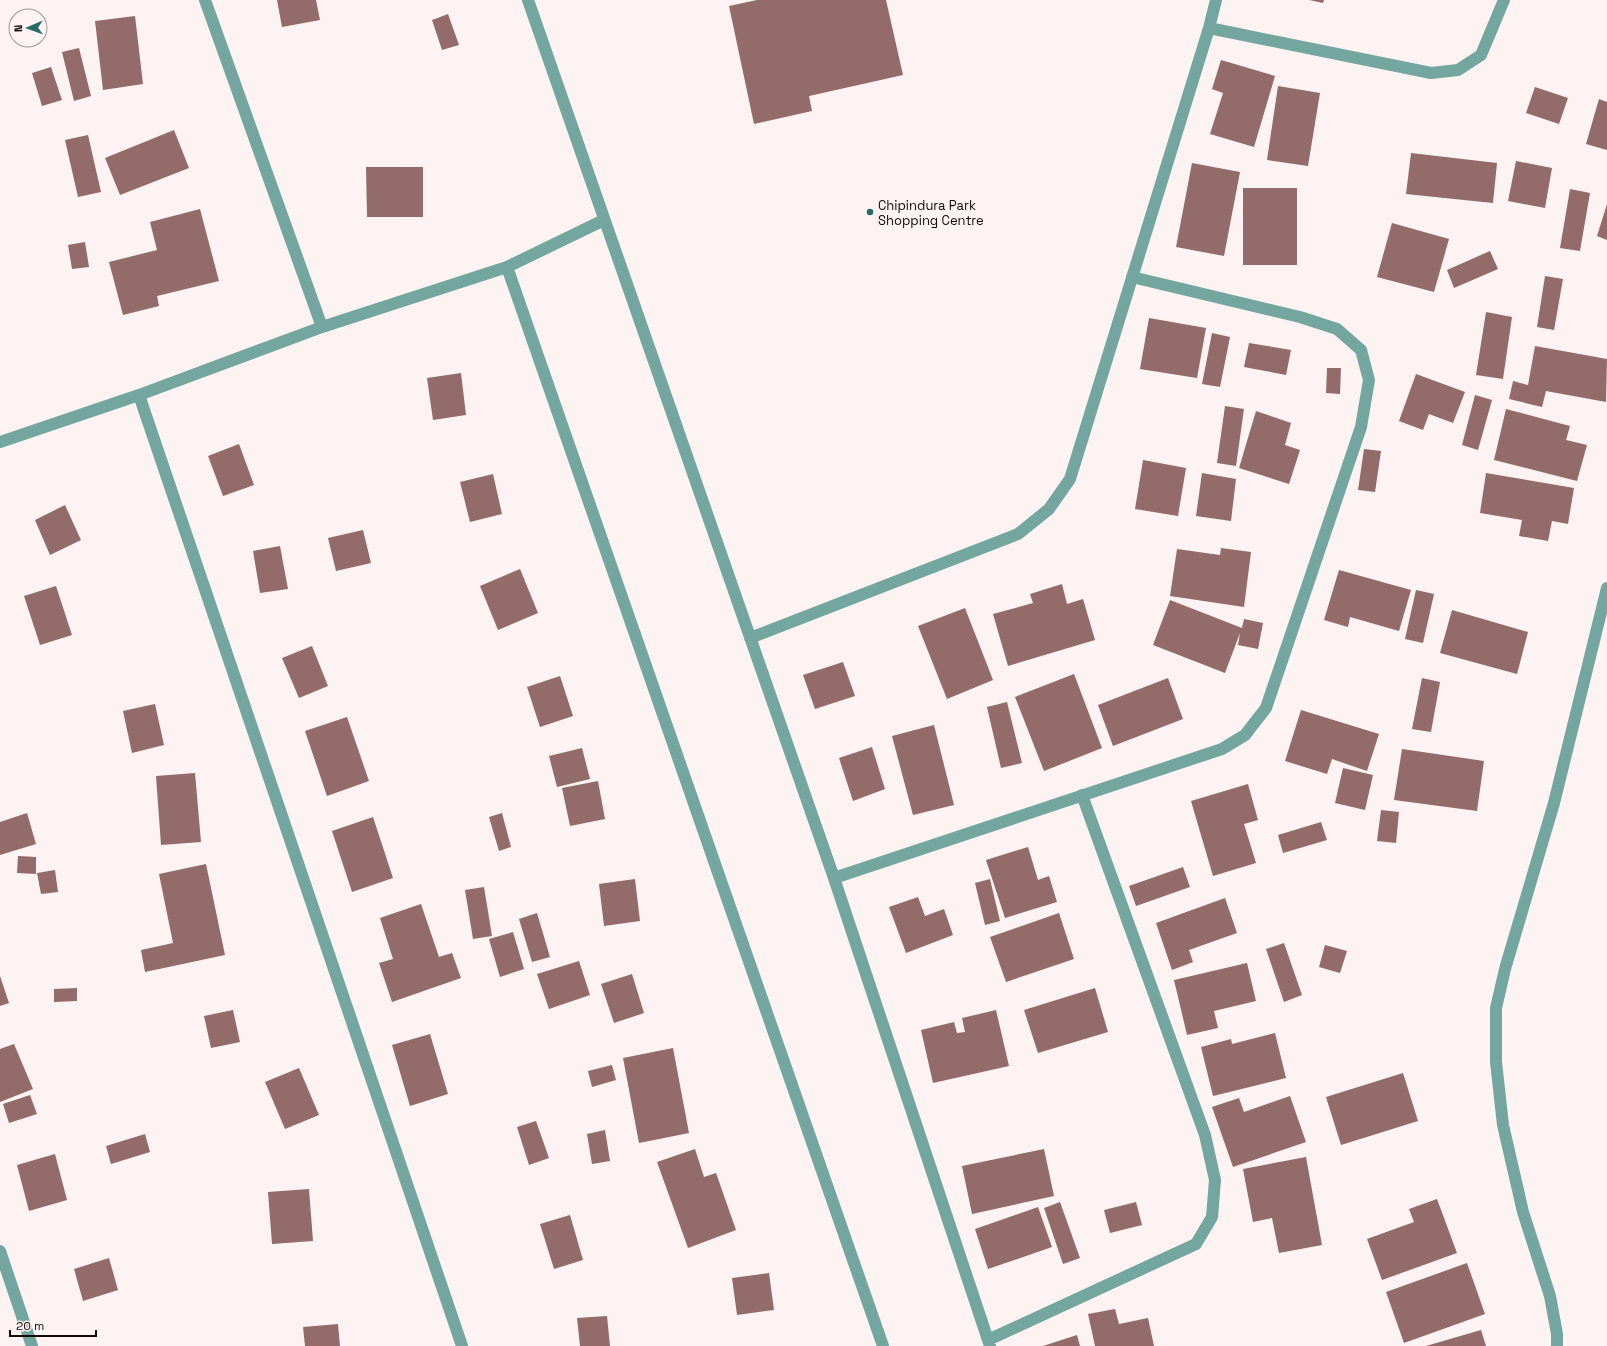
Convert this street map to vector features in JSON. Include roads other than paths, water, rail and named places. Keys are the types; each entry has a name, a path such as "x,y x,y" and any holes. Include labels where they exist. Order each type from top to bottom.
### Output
{"street":[{"path":"205,0 322,327"},
{"path":"528,0 834,878 989,1343 1196,1244 1212,1218 1215,1180 1205,1135 1082,795"},
{"path":"750,638 1018,534 1049,509 1070,479 1209,28 1216,0"},
{"path":"1209,28 1431,73 1458,70 1481,55 1504,0"},
{"path":"0,442 139,394 322,327 507,266 604,220"},
{"path":"507,266 883,1346"},
{"path":"834,878 1222,749 1245,735 1266,708 1361,427 1370,380 1361,350 1337,329 1300,317 1132,278"},
{"path":"139,394 462,1346"},
{"path":"1557,1346 1557,1334 1550,1296 1523,1212 1504,1125 1496,1062 1496,1008 1505,969 1554,803 1607,588"},
{"path":"0,1251 32,1346"}],"place":[{"name":"Chipindura Park Shopping Centre","path":"870,212"}]}
